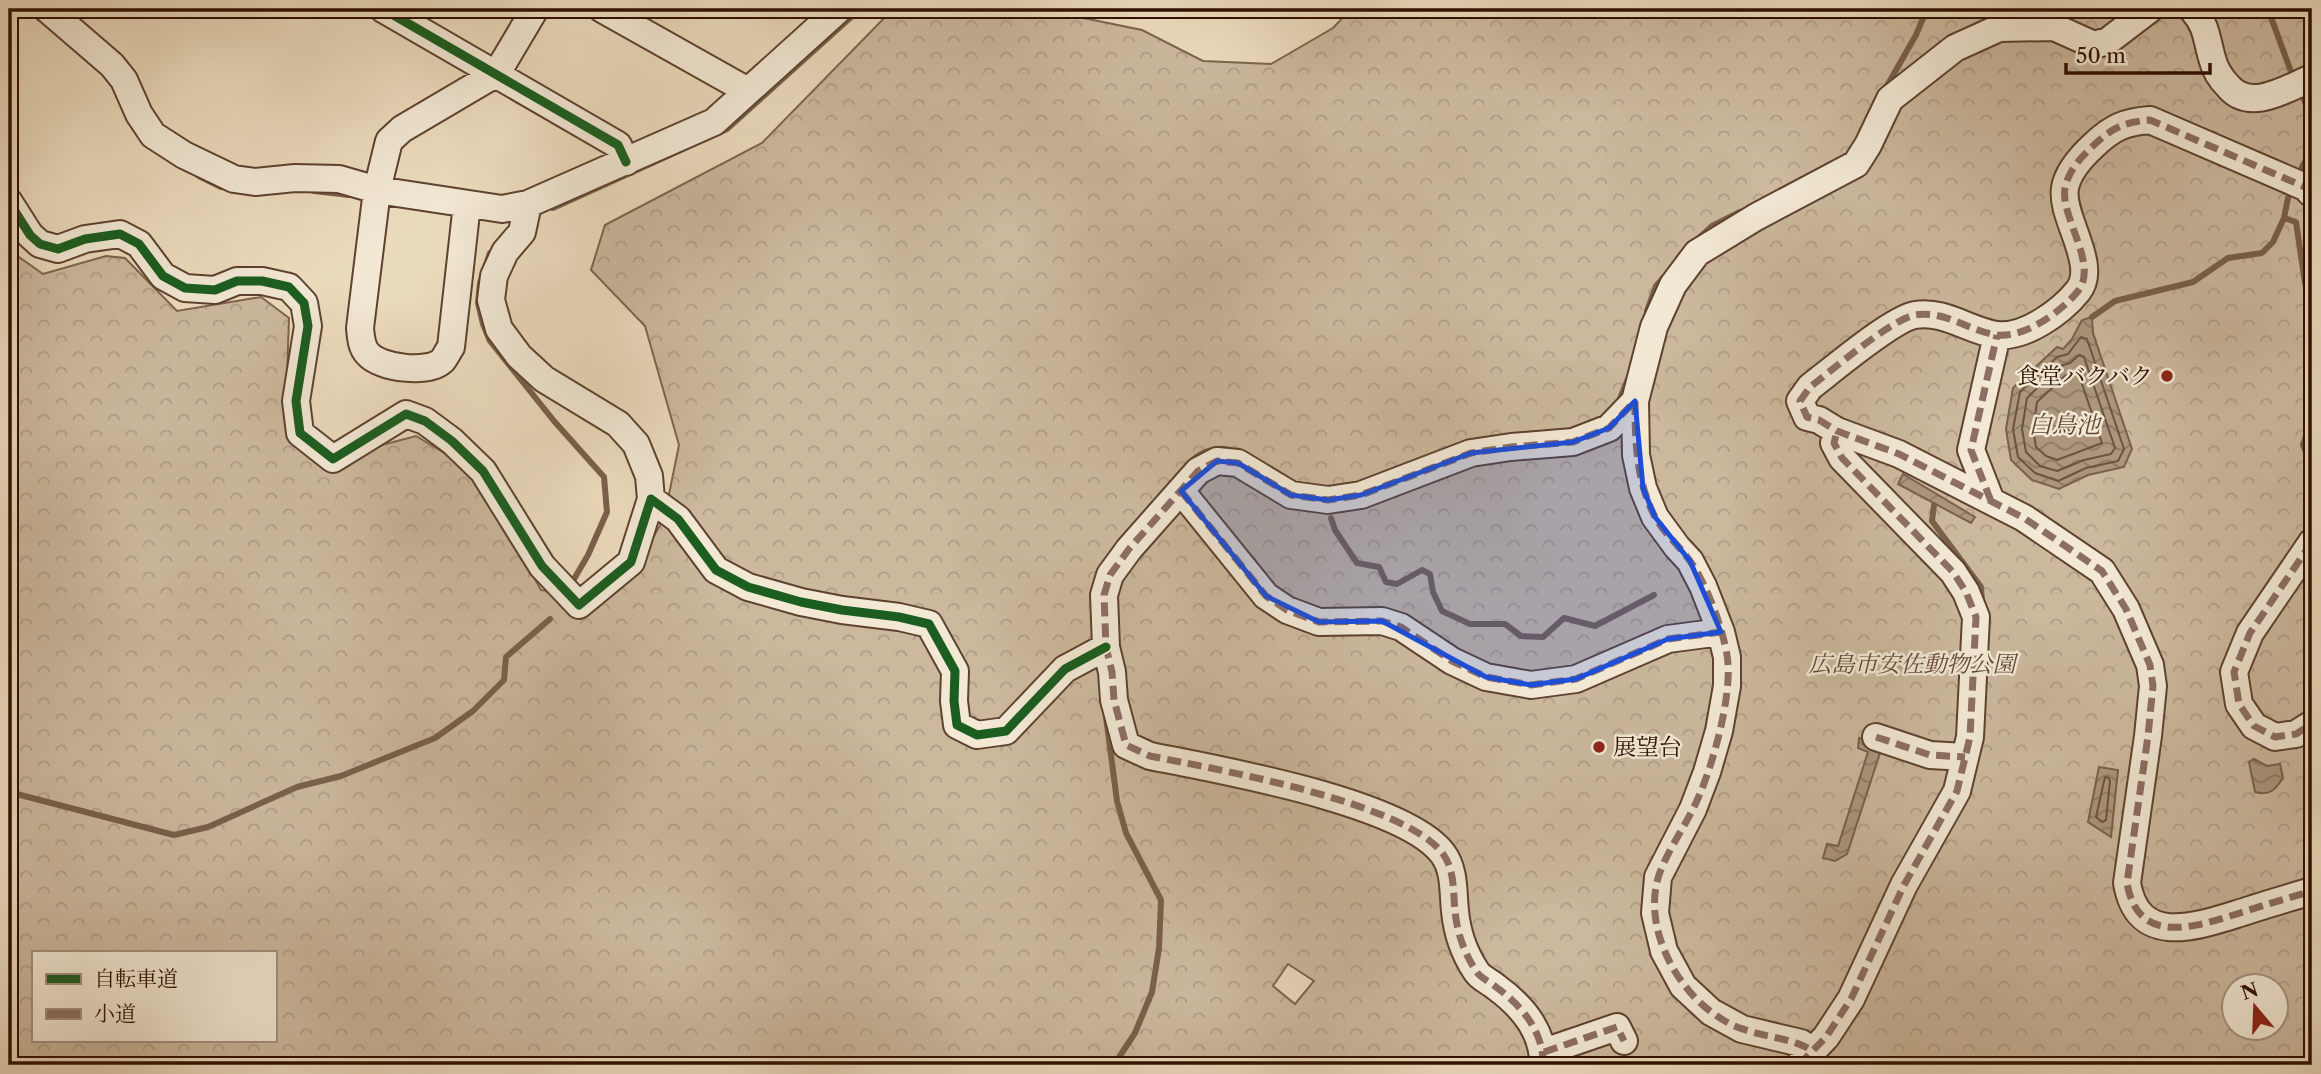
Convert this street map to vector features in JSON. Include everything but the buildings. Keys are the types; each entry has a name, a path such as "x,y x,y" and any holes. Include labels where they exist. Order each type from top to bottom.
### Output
{"street":[{"path":"47,9 112,65 124,80 139,114 153,135 184,156 233,179 255,182 295,178 339,179 377,190 502,209 528,204 714,122 832,11"},
{"path":"383,9 618,145 626,162"},
{"path":"467,204 451,347 442,361 426,368 406,368 378,361 368,355 361,343 360,328 377,190 389,141 402,129 497,73 535,9"},
{"path":"602,9 748,91"},
{"path":"1837,431 1833,443 1842,458 1953,572 1966,592 1976,617 1970,737 1957,791 1904,885 1851,999 1826,1037 1806,1058 1801,1043 1742,1029 1711,1012 1683,986 1664,951 1654,913 1658,877 1693,809 1719,730 1727,686 1727,657 1721,632 1690,561 1676,547 1655,517 1643,488 1636,455 1635,401 1654,327 1673,285 1697,253 1756,217 1856,164 1890,99 1955,47 1999,28 2054,27 2094,45 2108,41 2150,9"},
{"path":"2192,9 2203,21 2218,75 2234,94 2246,99 2264,97 2312,78"},
{"path":"2312,194 2305,187 2150,120 2127,122 2100,139 2079,159 2065,188 2084,270 2080,289 2046,320 2023,332 1997,335 1943,316 1915,315 1893,325 1810,387 1800,401 1807,417 1899,454 2024,517 2102,570 2126,609 2150,665 2153,686 2127,883 2130,902 2143,919 2165,927 2198,926 2312,891"},
{"path":"9,202 30,234 40,244 58,249 85,239 120,234 139,244 163,276 185,288 215,290 237,281 262,281 289,287 304,303 308,326 296,401 300,433 333,459 406,414 425,421 452,441 483,471 542,566 579,605 631,562 651,499 649,476 636,444 618,424 544,380 519,356 499,329 491,300 494,276 505,252 522,232 528,204"},
{"path":"1992,501 1971,450 1997,335"},
{"path":"1624,1041 1617,1027 1544,1059 1538,1032 1522,1010 1478,974 1464,950 1455,914 1453,881 1444,855 1425,837 1403,823 1311,791 1150,756 1126,745 1114,701 1112,673 1106,647 1104,595 1110,575 1129,549 1198,471 1217,461 1238,463 1291,495 1328,500 1361,495 1471,453 1573,442 1608,428 1635,401"},
{"path":"1181,491 1266,596 1287,610 1319,622 1382,621 1401,627 1452,661 1486,677 1531,685 1576,679 1668,639 1721,632"},
{"path":"651,499 678,519 716,570 748,587 801,602 929,624 956,671 954,701 957,725 977,735 1006,731 1065,669 1106,647"},
{"path":"2312,542 2250,633 2234,672 2239,704 2254,726 2275,737 2296,734 2312,724"},
{"path":"1875,737 1930,755 1965,757"}],"highlighted area":[{"path":"1635,401 1643,488 1655,517 1690,561 1721,632 1668,639 1576,679 1531,685 1486,677 1382,621 1319,622 1266,596 1181,491 1217,461 1238,463 1291,495 1328,500 1361,495 1471,453 1573,442 1609,428"}],"green space":[{"name":"広島市安佐動物公園","path":"893,9 1051,9 1142,30 1203,61 1271,64 1333,28 1351,9 2312,9 2312,1065 9,1065 9,250 43,274 106,256 125,258 177,311 261,297 289,318 286,406 317,449 359,451 416,436 476,472 541,590 605,599 631,574 664,519 679,445 645,326 591,270 605,225 762,143","holes":["1288,964 1314,981 1295,1004 1273,986"]}],"water":[{"name":"白鳥池","path":"2092,317 2093,333 2132,449 2124,467 2088,475 2059,489 2032,480 2011,460 2006,429 2013,388 2057,347 2063,349 2082,320"},
{"path":"1903,474 1975,517 1971,523 1898,484"},
{"path":"1859,738 1878,745 1880,753 1847,854 1835,861 1823,858 1827,844 1838,846 1868,752 1858,748"},
{"path":"2254,759 2267,766 2280,764 2283,778 2272,791 2255,792 2249,762"},
{"path":"2099,767 2118,770 2111,837 2088,822"}],"waterway":[{"path":"29,9 40,19"},
{"path":"553,208 727,129 860,9"},
{"path":"1884,91 1916,35 1927,9"},
{"path":"2268,9 2290,69"},
{"path":"2303,97 2312,121"},
{"path":"2302,167 2312,149"},
{"path":"199,176 221,187"},
{"path":"314,191 349,195"},
{"path":"2092,317 2115,301 2193,282 2228,258 2262,253 2273,242 2284,218 2288,198"},
{"path":"1699,238 1712,226 1740,212"},
{"path":"2284,218 2296,222 2305,283 2312,304"},
{"path":"490,253 480,283 478,303 490,341 554,421 604,477 607,512 588,555 570,586"},
{"path":"1647,311 1656,286 1664,277"},
{"path":"1619,401 1628,379"},
{"path":"2312,418 2303,445 2312,466"},
{"path":"1189,464 1207,451 1229,450"},
{"path":"1934,505 1932,521 1981,587 1982,603"},
{"path":"1331,518 1335,530 1357,563 1379,567 1386,582 1397,584 1422,570 1430,574 1433,592 1442,611 1470,624 1505,624 1521,636 1543,637 1564,618 1595,626 1654,595"},
{"path":"9,792 174,835 208,827 297,787 341,776 435,738 473,711 504,680 506,657 550,619"},
{"path":"1106,717 1117,801 1126,833 1161,900 1159,948 1152,992 1135,1033 1114,1065"}],"marked path":[{"path":"2312,194 2305,187 2150,120 2120,126 2085,154 2072,170 2065,188 2068,213 2084,268 2078,291 2062,307 2042,322 2008,335 1987,333 1937,315 1915,315 1877,335 1846,358 1810,387 1800,401 1807,417 1899,454 2024,518 2102,571 2126,609 2150,665 2153,686 2127,883 2133,903 2143,917 2156,924 2187,927 2312,891"},
{"path":"1991,501 1971,450 1997,335"},
{"path":"1635,401 1635,430 1643,487 1658,521 1690,561 1702,582 1722,631 1728,671 1724,711 1707,776 1659,875 1655,893 1658,931 1673,968 1696,999 1710,1011 1739,1028 1796,1043 1813,1051"},
{"path":"1543,1065 1540,1042 1530,1021 1506,994 1482,978 1468,957 1457,927 1450,867 1443,854 1422,835 1390,819 1307,790 1150,756 1126,745 1114,700 1112,672 1106,647 1104,595 1110,575 1129,549 1198,471 1217,461 1238,463 1291,495 1328,500 1361,495 1471,453 1573,442 1609,428 1635,401"},
{"path":"1799,1065 1826,1037 1851,999 1904,885 1957,791 1970,737 1976,617 1966,592 1953,572 1842,458 1834,443 1837,431"},
{"path":"1181,491 1266,596 1287,610 1319,622 1382,621 1401,627 1452,661 1486,677 1531,685 1576,679 1668,639 1721,632"},
{"path":"2312,542 2250,633 2234,672 2239,704 2254,726 2275,737 2296,734 2312,724"},
{"path":"1876,737 1930,755 1965,757"},
{"path":"1544,1052 1617,1027 1624,1041"}],"cycle path":[{"path":"383,9 618,145 626,162"},
{"path":"9,202 30,235 40,244 58,249 85,239 120,234 139,244 163,276 185,288 215,290 237,281 262,281 289,287 304,303 308,326 296,401 300,433 333,459 406,414 425,421 452,441 483,471 542,566 579,605 631,562 651,499 678,519 716,570 748,587 801,602 929,624 955,671 954,701 957,725 977,735 1006,731 1065,669 1106,647"}],"place":[{"name":"食堂バクバク","path":"2167,376"},
{"name":"展望台","path":"1599,747"}]}
